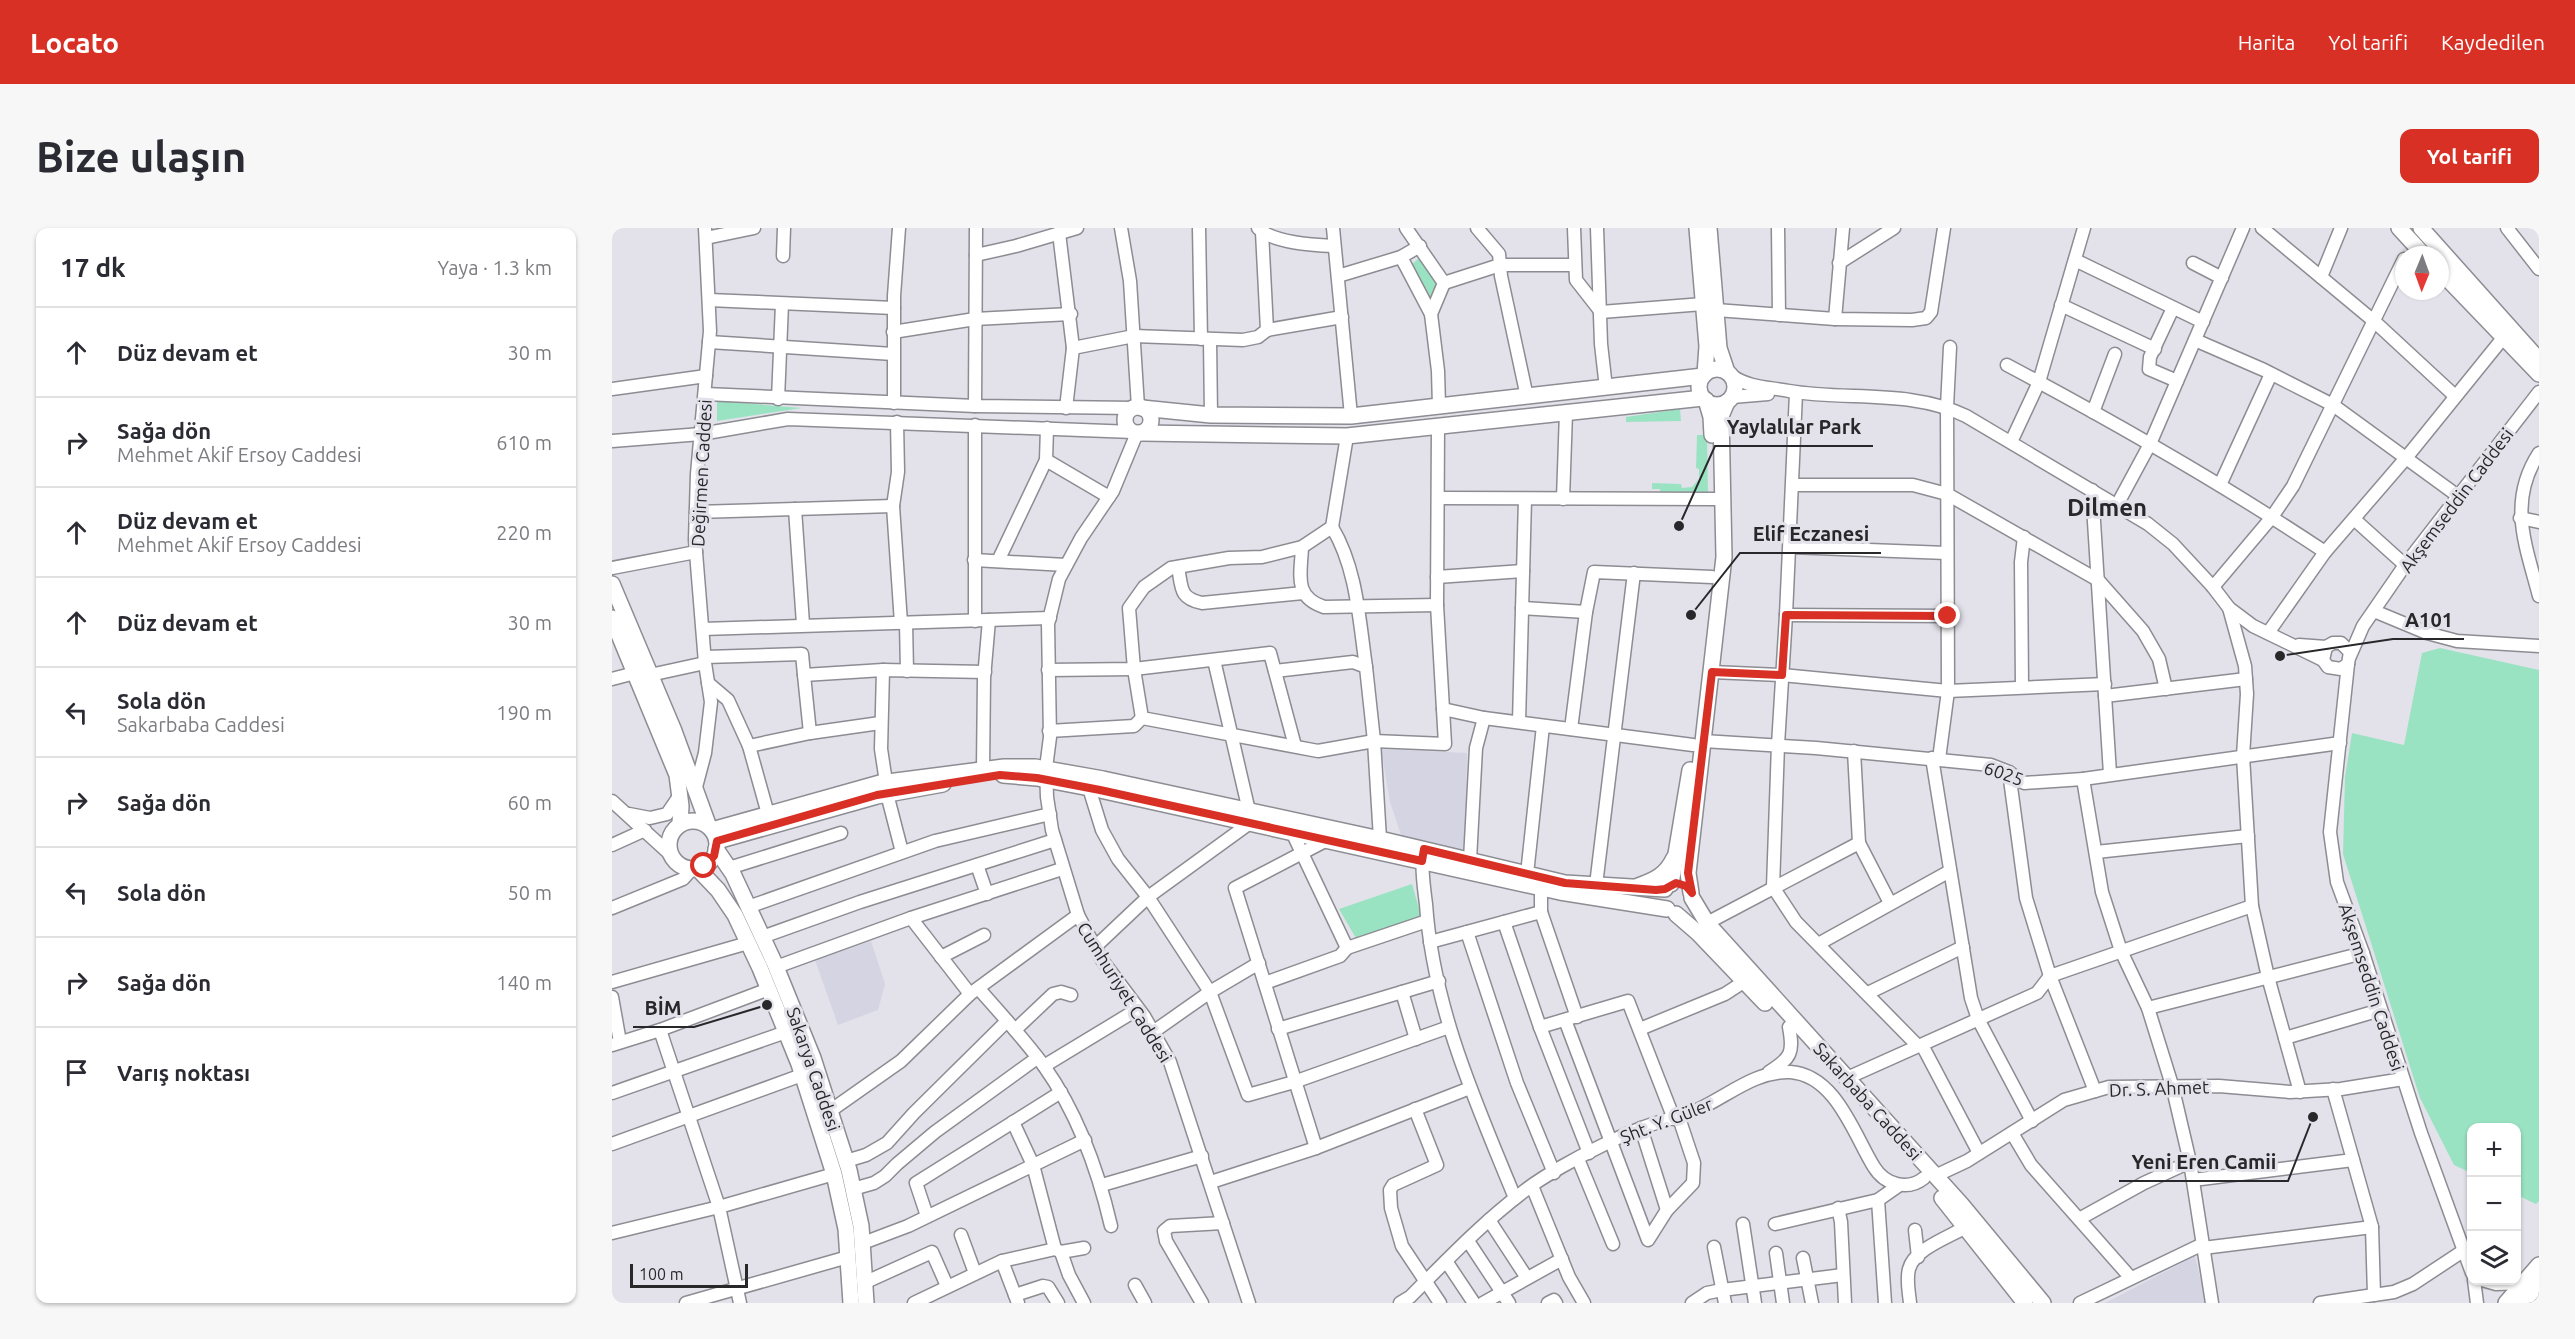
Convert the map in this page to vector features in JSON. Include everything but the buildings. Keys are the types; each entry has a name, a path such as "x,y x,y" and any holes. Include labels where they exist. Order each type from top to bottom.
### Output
{"main road":[{"path":"1697,228 1709,307 1719,348 1735,387 1730,400 1716,405 1705,399 1347,436 1137,433 1125,422 1127,413 1138,407 1211,415 1351,416 1606,388 1704,375 1716,369 1729,374"},
{"path":"1705,399 1700,387 1704,375 1707,346 1709,228"},
{"path":"2399,228 2405,246"},
{"path":"2421,228 2539,360"},
{"path":"2449,281 2539,374"},
{"name":"Sakarbaba Caddesi","path":"1705,399 1711,417 1716,499 1712,577 1688,873 1692,896 1707,924 1847,1078 1930,1177 2025,1303"},
{"name":"Sakarbaba Caddesi","path":"1668,886 1678,850 1712,672 1724,557 1721,416 1730,400"},
{"path":"1137,433 1148,429 1151,423 1150,415 1138,407"},
{"name":"Sakarya Caddesi","path":"612,584 677,775 680,824"},
{"name":"Sakarya Caddesi","path":"612,618 642,674 696,787 713,837 748,907 768,989 802,1075 834,1174 846,1228 851,1303"},
{"path":"713,837 768,814 886,788 1004,766 1046,774 1250,817 1292,832 1328,840 1423,855 1470,860 1565,883 1633,888 1681,884 1692,896 1686,911 1672,911 1540,888 1423,855 1380,839 1250,817 1089,788 1046,774 1000,775 886,788 713,837"},
{"path":"695,821 713,837 710,862 694,869 680,865 671,855 669,841 680,824 695,821"},
{"path":"1633,888 1656,879 1668,870 1678,850"},
{"name":"Sakarya Caddesi","path":"694,869 717,890 776,967 813,1058 853,1189 863,1243 866,1303"},
{"path":"1668,886 1662,902 1672,911"},
{"name":"Sakarbaba Caddesi","path":"1672,911 1789,1027 1930,1177 2043,1303"},
{"path":"2522,1303 2531,1290 2539,1265"},
{"path":"2506,1303 2531,1290"}],"street":[{"path":"706,233 754,228"},
{"path":"783,256 784,228"},
{"path":"894,403 893,332 899,228"},
{"path":"975,406 976,228"},
{"path":"976,255 1077,228"},
{"path":"705,394 975,406 1138,407 1130,281 1121,228"},
{"path":"1199,228 1211,415"},
{"path":"1333,228 1351,416"},
{"path":"1406,228 1444,283"},
{"path":"1477,228 1499,254 1527,397"},
{"path":"1574,228 1576,280 1601,312"},
{"path":"1597,228 1601,344 1606,388"},
{"path":"1778,228 1779,315"},
{"path":"1835,319 1843,228"},
{"path":"1839,263 1894,228"},
{"path":"1601,312 1709,307 1835,319 1926,318 1931,312 1944,228"},
{"path":"2011,442 2039,382 2084,228"},
{"path":"2117,505 2150,444 2243,228"},
{"path":"2262,228 2375,322 2455,396"},
{"path":"2321,277 2341,228"},
{"path":"2507,228 2537,261"},
{"path":"1267,330 1260,230 1296,242 1334,246"},
{"path":"1059,232 1071,314 1073,348 1066,408"},
{"name":"Değirmen Caddesi","path":"696,787 705,753 711,702 696,552 696,512 709,342 706,233"},
{"path":"1338,276 1401,257 1419,246"},
{"path":"1401,257 1431,314 1438,371 1439,406"},
{"path":"2076,260 2203,322"},
{"path":"2193,263 2222,278"},
{"path":"1431,314 1444,283 1500,265 1575,265"},
{"path":"2213,587 2272,517 2293,486 2395,278"},
{"path":"709,300 894,308"},
{"path":"777,399 782,304"},
{"path":"2061,306 2155,349"},
{"path":"2173,308 2150,357 2149,369 2177,381"},
{"path":"893,332 975,319 1071,314"},
{"path":"1073,348 1134,336 1243,340 1258,337 1267,330 1342,317"},
{"path":"2268,633 2325,552 2406,458 2503,338"},
{"path":"2195,340 2333,405 2458,496"},
{"path":"709,342 893,354"},
{"path":"1950,347 1947,407 1948,691 1936,758 1950,871 1971,998 1978,1019 2032,1121"},
{"path":"2093,412 2115,354"},
{"path":"2007,365 2220,485 2325,552"},
{"path":"1729,374 1748,385 1796,393 1905,399 1947,407 2011,442 2148,524 2173,544 2229,608 2253,626 2327,659 2341,669 2349,660 2348,648 2341,643 2333,643 2327,659 2343,692"},
{"path":"2220,485 2271,374"},
{"path":"612,389 706,376"},
{"name":"Akşemseddin Caddesi","path":"2467,1261 2337,882 2330,832 2343,692 2349,660 2363,626 2405,565 2539,392"},
{"path":"1730,400 1796,393"},
{"path":"1796,393 1773,887 1796,922 1820,943 1920,1045 1979,1153"},
{"path":"1563,499 1566,412"},
{"path":"612,441 701,434 788,419 1137,433"},
{"path":"897,422 898,472 893,506 907,670"},
{"path":"975,425 975,621"},
{"path":"1142,718 1318,751 1374,741 1445,744 1437,605 1438,426"},
{"path":"998,561 1046,460 1047,428"},
{"name":"Cumhuriyet Caddesi","path":"1137,433 1109,497 1081,538 1059,579 1050,618 1049,731 1046,774 1050,814 1062,869 1078,915 1095,947 1138,1009 1170,1062 1250,1303"},
{"path":"1347,436 1332,527 1342,544 1351,570 1358,606 1374,741 1380,839"},
{"path":"2539,453 2527,478 2520,518 2522,534 2539,596"},
{"path":"1046,460 1109,497"},
{"path":"1792,485 1913,485 1947,494 2098,580 2143,631 2159,659 2166,689"},
{"path":"2092,490 2110,774"},
{"path":"1439,498 1716,499"},
{"path":"1519,722 1525,499"},
{"path":"696,512 893,506"},
{"path":"795,509 803,624"},
{"path":"2520,518 2539,522"},
{"path":"2354,519 2405,565"},
{"path":"1142,718 1134,669 1129,608 1144,586 1171,568 1228,558 1262,557 1302,547 1332,527"},
{"path":"2022,687 2021,562 2024,537"},
{"path":"1302,547 1303,593 1310,603 1323,607 1437,605"},
{"path":"1790,547 1947,553"},
{"path":"612,568 696,552"},
{"path":"974,560 1066,565"},
{"path":"1178,567 1183,593 1189,600 1202,603 1303,593"},
{"path":"1437,577 1523,571"},
{"path":"1571,729 1586,612 1594,572 1712,577"},
{"path":"1596,885 1634,573"},
{"path":"1522,608 1586,612"},
{"path":"2229,608 2245,666 2243,756 2252,906 2268,977 2300,1092"},
{"path":"2374,611 2427,633 2457,641 2539,646"},
{"path":"1786,615 1948,616"},
{"path":"703,629 803,624 1050,618"},
{"path":"984,769 985,672 989,620"},
{"path":"2341,643 2363,626"},
{"path":"1048,670 1134,669 1270,653 1295,746"},
{"path":"612,679 705,660 802,654 810,733"},
{"path":"1095,947 1148,897 1250,817 1214,660"},
{"path":"1275,671 1353,663 1366,667"},
{"path":"804,675 883,670 985,672"},
{"path":"883,670 881,749 886,788 902,852"},
{"path":"1712,672 1782,675 1948,691 2022,687 2105,690 2166,689 2246,679"},
{"path":"708,683 728,700 749,746 768,814"},
{"name":"6025","path":"1443,710 1544,726 1698,743 1778,745 1936,758 1991,765 2009,772 2024,783 2083,779 2340,743"},
{"path":"1049,731 1134,726 1142,718"},
{"path":"1470,860 1476,748 1484,718"},
{"path":"749,746 810,733 880,723"},
{"path":"1527,874 1544,726"},
{"path":"1854,751 1859,843 1890,903"},
{"path":"2009,772 2026,898 2050,976 2095,1091"},
{"path":"2083,779 2102,892 2121,951 2148,1008 2172,1085 2190,1162 2212,1303"},
{"path":"1089,788 1102,830 1118,859 1148,897 1210,992 1248,1095 1294,1082 1449,1027"},
{"path":"618,808 650,818 667,814 680,795"},
{"path":"618,808 671,855"},
{"path":"748,907 934,841 1050,814"},
{"path":"612,845 645,830"},
{"path":"1292,832 1347,948"},
{"path":"729,868 841,833"},
{"path":"2096,852 2248,836"},
{"path":"612,982 755,940 860,902 1055,840"},
{"path":"1316,1148 1235,888 1328,840"},
{"path":"1707,924 1859,843"},
{"path":"1423,855 1430,942 1449,1027 1470,1088 1515,1198"},
{"path":"977,865 987,894"},
{"path":"612,908 683,879 694,869"},
{"path":"776,967 911,918 1062,869"},
{"path":"1820,943 1950,871"},
{"path":"1540,888 1541,912 1571,1018 1610,1142 1648,1240 1667,1210 1693,1183 1694,1163 1628,1001 1571,1018 1540,1028"},
{"path":"1847,1078 2037,993 2050,976 2252,906"},
{"path":"1430,942 1541,912"},
{"path":"830,1112 901,1061 974,992 1078,915"},
{"path":"911,918 941,957 974,992 1011,1025 1061,1092 1085,1140 1102,1185 1112,1226"},
{"path":"1265,983 1340,956 1347,948 1427,921"},
{"path":"1504,922 1613,1244"},
{"path":"1467,932 1517,1083 1554,1173"},
{"path":"941,957 984,935"},
{"path":"1868,993 1963,947"},
{"path":"2148,1008 2363,953"},
{"path":"1153,1032 1210,992 1259,963"},
{"path":"1278,1029 1439,981"},
{"path":"1640,1029 1725,994 1745,981"},
{"path":"612,997 616,1044 660,1030 768,989"},
{"path":"846,1161 866,1155 887,1143 914,1113 1011,1025 1053,994 1061,992 1071,994"},
{"path":"1402,992 1416,1039"},
{"path":"853,1189 874,1183 885,1176 935,1132 1040,1062 1138,1009"},
{"path":"2285,1038 2380,1010"},
{"path":"1768,1073 1787,1060 1793,1045 1789,1027"},
{"path":"660,1030 718,1207 740,1303"},
{"path":"612,1093 786,1032"},
{"name":"Şht. Y. Güler","path":"1400,1303 1489,1220 1532,1186 1610,1142 1641,1128 1676,1118 1717,1101 1741,1085 1768,1073 1793,1072 1818,1082 1836,1100 1851,1122 1875,1169 1898,1186"},
{"path":"612,1144 802,1075"},
{"name":"Dr. S. Ahmet","path":"1930,1177 1979,1153 2064,1100 2109,1087 2172,1085 2300,1092 2403,1079"},
{"path":"1211,1182 1316,1148 1470,1088"},
{"path":"2333,1089 2373,1227 2374,1295"},
{"path":"927,1216 916,1183 1061,1092"},
{"path":"1415,1109 1437,1165 1393,1185 1390,1190 1391,1208 1402,1246 1440,1303"},
{"path":"1013,1122 1033,1166 1058,1250 1084,1303"},
{"path":"1641,1128 1667,1210"},
{"path":"2012,1133 2031,1165 2130,1277"},
{"path":"863,1243 927,1216 1085,1140"},
{"path":"1102,1185 1202,1156"},
{"path":"2193,1180 2353,1160"},
{"path":"2079,1219 2144,1183 2190,1162"},
{"path":"612,1233 718,1207 834,1174"},
{"path":"1775,1224 1878,1200 1898,1186 1915,1185 1930,1177"},
{"path":"1532,1186 1569,1277 1584,1303"},
{"path":"1878,1200 1885,1303"},
{"path":"1838,1208 1841,1222 1845,1303"},
{"path":"1489,1220 1527,1278"},
{"path":"1202,1303 1166,1241 1164,1231 1170,1226 1223,1223"},
{"path":"1743,1224 1755,1303"},
{"path":"1910,1303 1909,1267 1918,1257 1966,1227"},
{"path":"2080,1303 2130,1277 2203,1246 2373,1227"},
{"path":"1914,1230 1918,1257"},
{"path":"961,1234 975,1273"},
{"path":"1468,1240 1506,1298"},
{"path":"1714,1247 1725,1303"},
{"path":"922,1301 947,1286 1002,1261 1058,1250 1084,1248"},
{"path":"2320,1303 2394,1292 2413,1284 2463,1251"},
{"path":"866,1282 932,1252 947,1286"},
{"path":"1776,1253 1783,1303"},
{"path":"686,1303 848,1257"},
{"path":"1803,1258 1812,1303"},
{"path":"1483,1303 1506,1298 1527,1278 1562,1259"},
{"path":"1002,1261 1016,1299 1043,1286 1048,1287 1058,1303"},
{"path":"1446,1262 1474,1303"},
{"path":"1692,1303 1707,1293 1722,1290 1843,1275"},
{"path":"1135,1285 1145,1303"},
{"path":"2475,1285 2477,1303"},
{"path":"2502,1285 2531,1290"},
{"path":"1548,1303 1554,1300 1556,1303"}],"shaded area":[{"path":"1381,749 1467,753 1465,855 1407,841 1401,835 1390,802"},
{"path":"871,941 885,984 878,1010 838,1025 815,960"},
{"path":"2195,1256 2206,1303 2105,1303"}],"green space":[{"path":"1418,259 1422,259 1440,281 1432,304 1411,265"},
{"path":"717,401 802,408 717,421"},
{"path":"1680,409 1681,421 1626,422 1626,417"},
{"path":"1697,435 1707,435 1708,494 1660,494 1660,489 1652,489 1652,483 1681,484 1682,488 1692,487 1699,479 1699,469 1696,468"},
{"path":"2440,648 2539,670 2539,1201 2536,1204 2521,1197 2521,1123 2467,1123 2467,1171 2454,1165 2420,1098 2343,854 2345,777 2352,733 2404,745 2422,653"},
{"path":"1412,884 1422,919 1357,940 1339,909"}],"place":[{"name":"Yaylalılar Park","path":"1679,526"},
{"name":"Elif Eczanesi","path":"1691,615"},
{"name":"A101","path":"2280,656"},
{"name":"BİM","path":"767,1005"},
{"name":"Yeni Eren Camii","path":"2313,1117"}],"district":[{"name":"Dilmen","path":"2107,507"}],"route":[{"path":"704,866 714,856 717,841 877,795 1000,775 1037,778 1100,790 1422,861 1424,849 1565,883 1656,890 1665,889 1676,883 1686,886 1692,893 1688,873 1712,672 1782,675 1786,615 1948,616"}]}
